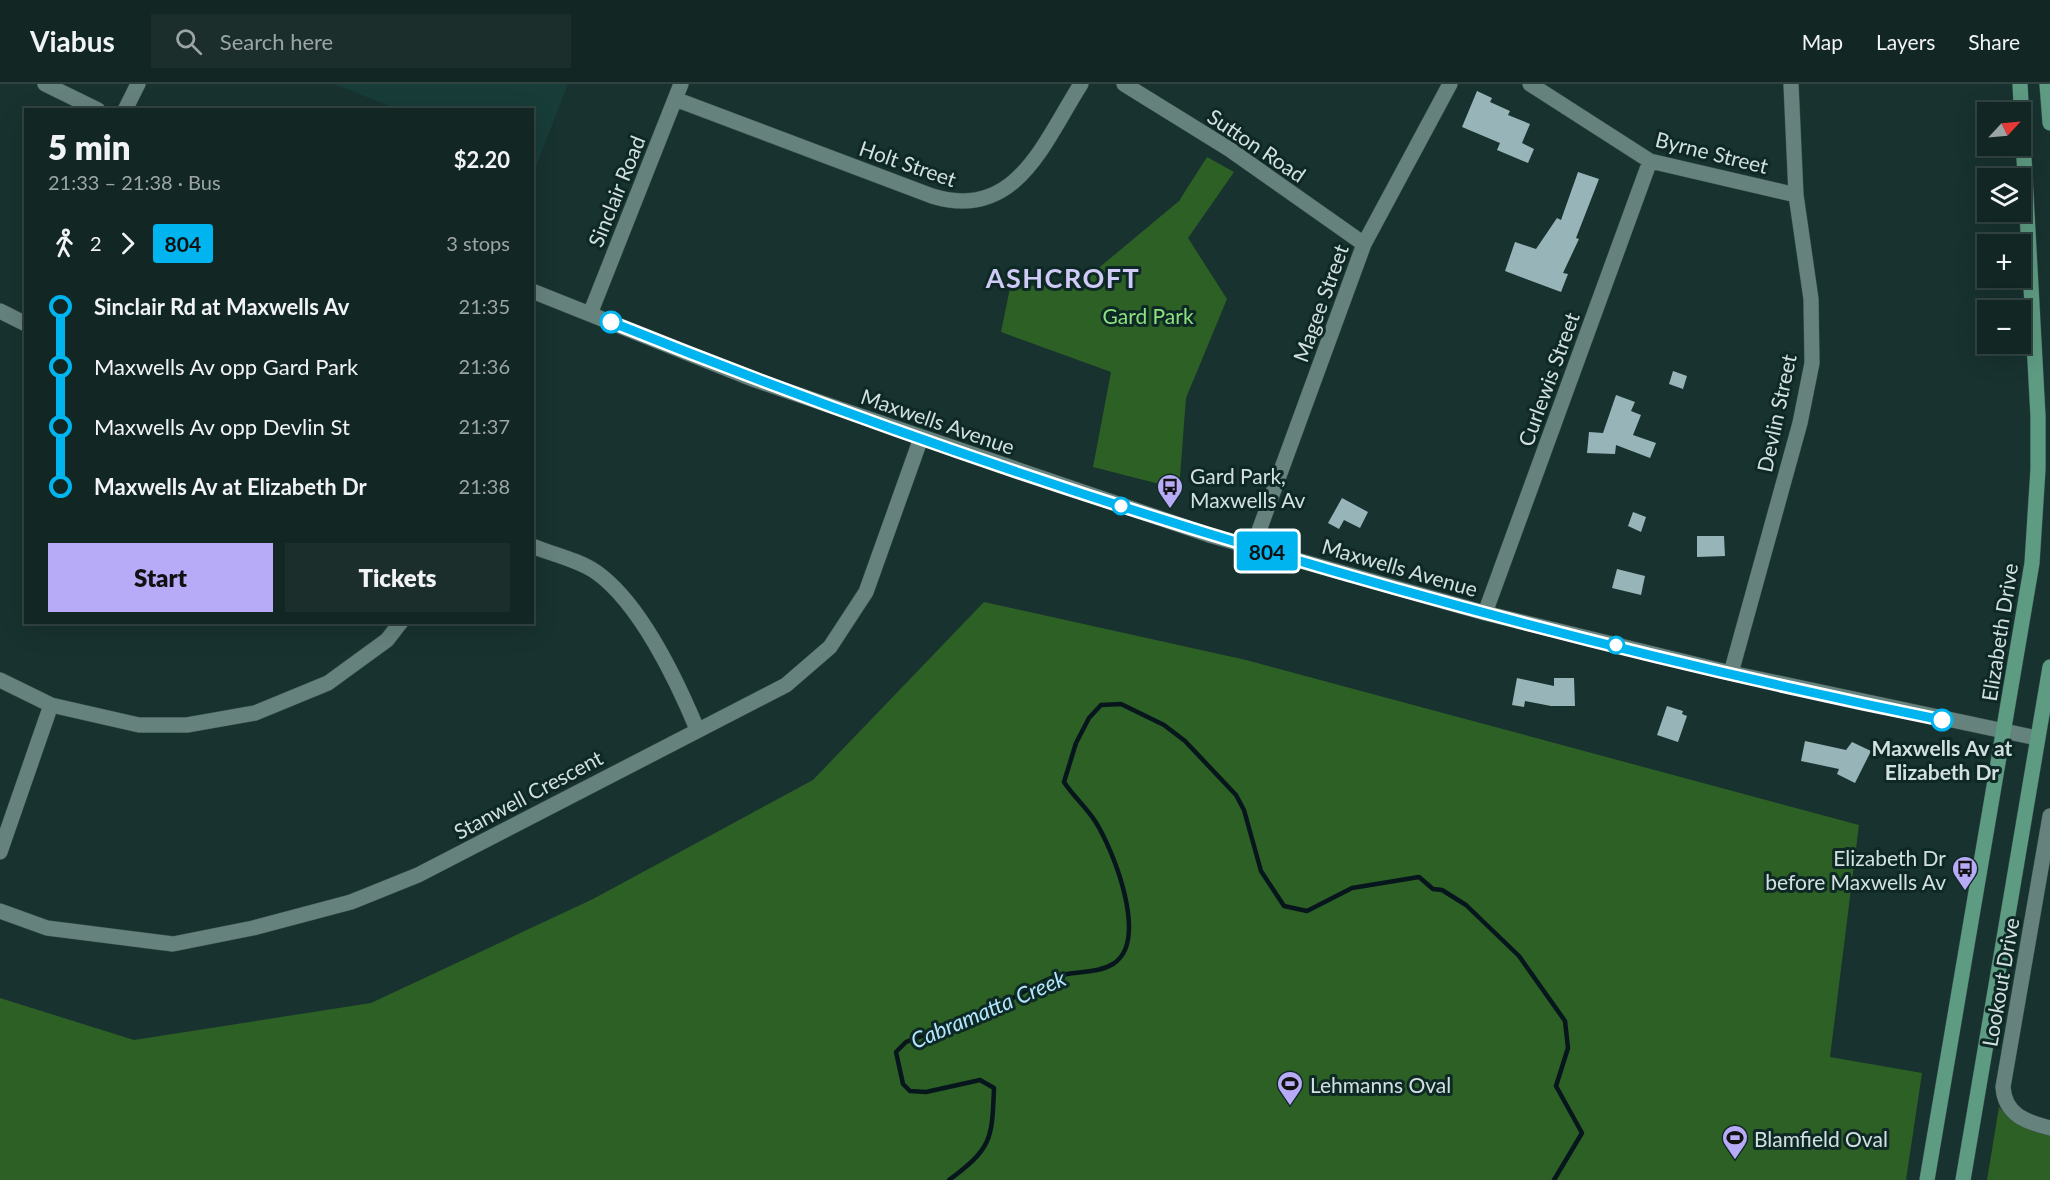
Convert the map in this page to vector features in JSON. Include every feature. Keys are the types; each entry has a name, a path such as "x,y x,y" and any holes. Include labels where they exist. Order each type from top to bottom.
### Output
{"main road":[{"name":"Elizabeth Drive","path":"1927,1180 2032,563 2038,469 2036,363 2019,84"},
{"path":"2047,84 2050,123"},
{"path":"1963,1180 2050,667"}],"street":[{"path":"45,84 94,108"},
{"path":"126,108 138,84"},
{"name":"Sinclair Road","path":"590,314 681,84"},
{"name":"Holt Street","path":"675,99 921,192 962,202 979,201 997,195 1022,175 1081,84"},
{"name":"Sutton Road","path":"1124,84 1229,149 1364,244"},
{"name":"Magee Street","path":"1253,547 1364,244 1450,84"},
{"name":"Byrne Street","path":"1530,84 1650,161 1796,195"},
{"name":"Devlin Street","path":"1731,674 1800,423 1812,363 1811,299 1796,195 1791,84"},
{"name":"Curlewis Street","path":"1485,613 1650,161"},
{"name":"Maxwells Avenue","path":"534,292 755,380 1140,513 1253,547 1485,613 1731,674 2037,738"},
{"path":"0,311 24,323"},
{"name":"Stanwell Crescent","path":"0,911 47,928 173,944 253,928 351,902 418,875 786,685 830,647 866,591 921,438"},
{"path":"534,547 596,571 626,601 677,683 697,729"},
{"path":"0,680 51,705 139,725 187,725 255,713 328,683 387,640 399,624"},
{"path":"0,852 51,705"},
{"name":"Lookout Drive","path":"2050,816 2003,1087 2007,1104 2015,1114 2028,1122 2050,1128"}],"shaded area":[{"path":"334,84 568,84 536,166 534,165 534,108 394,108"}],"green space":[{"name":"Gard Park","path":"1207,157 1234,172 1188,238 1227,299 1186,398 1179,489 1093,467 1111,372 1001,332 1010,288 1083,281 1179,201"},
{"path":"984,602 1246,660 1859,825 1830,1057 1922,1073 1906,1180 0,1180 0,998 134,1040 371,1003 593,899 813,780"},
{"path":"1999,1107 2012,1121 2050,1134 2050,1180 1987,1180"}],"building":[{"path":"1477,91 1492,98 1490,102 1510,111 1508,115 1530,124 1522,143 1534,149 1528,163 1497,150 1500,143 1462,127"},
{"path":"1578,172 1599,179 1576,238 1579,239 1563,273 1568,274 1561,292 1505,271 1515,242 1536,249 1557,218 1561,220"},
{"path":"1673,371 1687,376 1683,389 1669,384"},
{"path":"1616,395 1635,402 1631,411 1641,415 1633,435 1656,443 1650,458 1616,445 1615,454 1587,453 1589,432 1603,433"},
{"path":"1342,498 1368,512 1360,528 1344,520 1339,529 1328,523"},
{"path":"1633,512 1646,517 1641,532 1628,526"},
{"path":"1697,536 1724,536 1725,556 1697,557"},
{"path":"1617,569 1645,576 1641,595 1612,588"},
{"path":"1517,678 1554,686 1554,678 1574,678 1575,706 1551,706 1525,701 1524,707 1512,705"},
{"path":"1667,706 1683,711 1682,714 1687,716 1678,742 1657,735"},
{"path":"1805,741 1846,750 1852,742 1871,751 1855,783 1837,774 1839,769 1801,761"}],"waterway":[{"name":"Cabramatta Creek","path":"949,1180 982,1151 987,1141 992,1120 994,1088 980,1080 926,1092 910,1091 903,1084 896,1052 906,1042 984,1013 1051,978 1091,971 1113,964 1124,952 1128,936 1128,916 1125,894 1111,852 1095,821 1064,782 1076,743 1089,718 1101,705 1121,704 1164,725 1185,741 1236,795 1244,810 1261,871 1284,906 1307,911 1352,888 1419,877 1433,889 1442,890 1466,905 1519,956 1565,1021 1568,1048 1556,1086 1582,1133 1554,1180"}],"bus line":[{"name":"804","path":"611,322 755,380 1209,535 1485,613 1731,674 1942,720"}],"place":[{"name":"Gard Park, Maxwells Av","path":"1170,510"},
{"name":"Maxwells Av at Elizabeth Dr","path":"1942,720"},
{"name":"Elizabeth Dr before Maxwells Av","path":"1965,892"},
{"name":"Lehmanns Oval","path":"1290,1107"},
{"name":"Blamfield Oval","path":"1735,1161"}],"district":[{"name":"ASHCROFT","path":"1063,277"}]}
